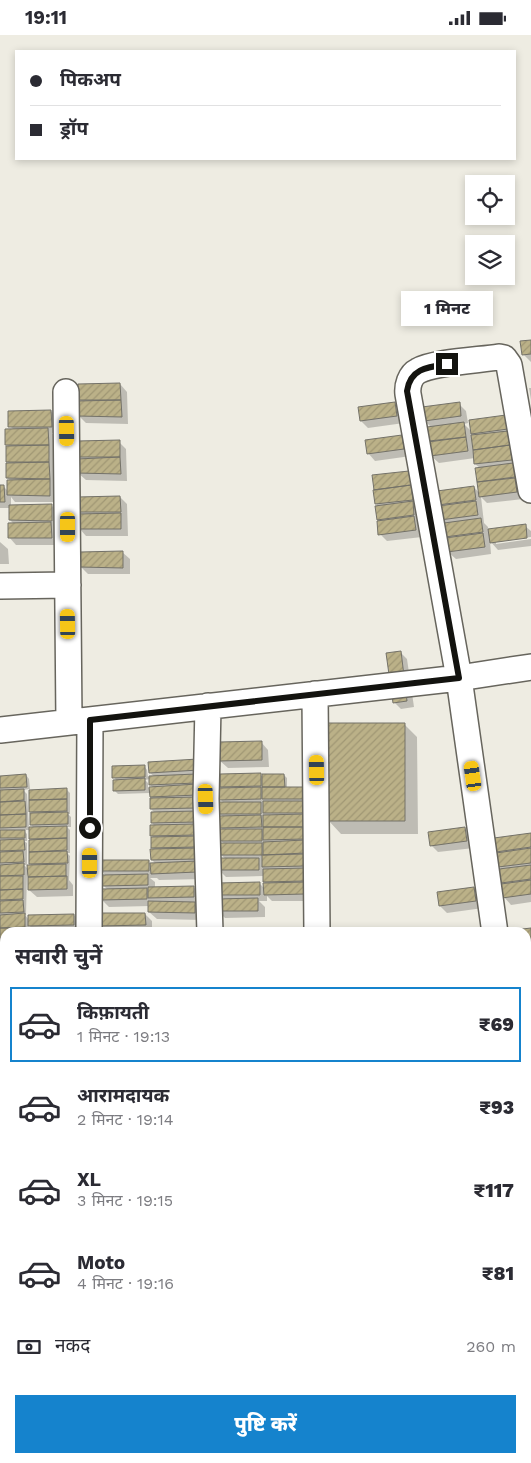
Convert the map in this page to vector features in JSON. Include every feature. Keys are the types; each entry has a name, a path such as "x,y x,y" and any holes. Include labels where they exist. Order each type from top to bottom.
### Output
{"street":[{"path":"494,927 459,678 408,395 410,381 417,371 429,366 499,357 506,360 509,365 531,490"},
{"path":"66,392 68,585 80,721 90,927"},
{"path":"0,586 68,585"},
{"path":"0,730 459,678 531,667"},
{"path":"315,694 318,927"},
{"path":"208,706 206,799 210,927"}],"building":[{"path":"531,340 531,354 522,355 520,341"},
{"path":"120,383 121,400 77,400 78,384"},
{"path":"121,400 122,417 78,416 78,401"},
{"path":"395,402 397,416 360,421 358,407"},
{"path":"460,402 461,416 424,421 422,407"},
{"path":"51,410 52,427 8,427 8,411"},
{"path":"506,415 508,429 471,434 469,420"},
{"path":"464,422 466,437 429,441 427,427"},
{"path":"48,428 49,445 5,445 5,429"},
{"path":"508,431 510,445 473,450 471,435"},
{"path":"402,435 404,449 367,454 365,440"},
{"path":"466,437 468,451 430,456 428,442"},
{"path":"120,440 120,457 77,457 77,441"},
{"path":"49,445 49,462 6,462 6,446"},
{"path":"510,445 512,460 474,464 473,450"},
{"path":"120,457 121,474 77,473 77,459"},
{"path":"49,462 50,479 6,478 6,463"},
{"path":"513,463 515,477 477,482 475,468"},
{"path":"409,471 411,485 374,490 372,475"},
{"path":"515,478 517,492 479,497 477,482"},
{"path":"50,479 50,496 7,495 7,480"},
{"path":"0,485 4,485 5,502 0,502"},
{"path":"411,485 413,500 375,504 373,490"},
{"path":"474,486 476,500 438,505 437,491"},
{"path":"120,496 121,512 77,512 77,497"},
{"path":"413,501 414,515 377,520 375,506"},
{"path":"476,501 478,515 440,520 438,506"},
{"path":"52,504 52,521 9,520 9,505"},
{"path":"121,513 121,529 78,529 78,514"},
{"path":"414,516 416,530 378,535 377,521"},
{"path":"481,518 483,532 445,537 444,523"},
{"path":"51,522 52,538 8,538 8,523"},
{"path":"526,524 527,538 490,543 488,529"},
{"path":"483,533 485,547 447,552 445,538"},
{"path":"123,551 123,568 80,567 80,552"},
{"path":"401,651 407,701 393,703 386,653"},
{"path":"326,723 405,723 405,821 326,821"},
{"path":"262,741 262,760 219,761 219,742"},
{"path":"198,759 199,770 149,773 148,762"},
{"path":"145,765 145,777 112,778 112,766"},
{"path":"261,773 261,786 220,787 220,774"},
{"path":"26,774 27,787 0,788 0,776"},
{"path":"196,774 196,783 149,785 149,776"},
{"path":"262,774 284,774 285,787 262,787"},
{"path":"145,778 145,790 113,791 113,780"},
{"path":"197,784 197,795 150,797 149,787"},
{"path":"261,787 261,799 219,800 219,788"},
{"path":"262,787 304,787 304,799 262,799"},
{"path":"67,788 67,799 29,800 29,790"},
{"path":"24,789 24,800 0,802 0,790"},
{"path":"196,797 196,808 150,809 150,798"},
{"path":"67,799 67,811 29,812 29,800"},
{"path":"25,801 26,814 0,815 0,802"},
{"path":"263,801 304,801 304,813 263,813"},
{"path":"219,802 261,802 261,814 219,814"},
{"path":"197,811 197,822 151,823 151,812"},
{"path":"68,812 68,824 30,825 30,813"},
{"path":"26,814 26,827 0,828 0,815"},
{"path":"305,814 304,827 263,827 263,815"},
{"path":"261,815 262,827 220,828 219,816"},
{"path":"196,824 196,835 150,836 150,825"},
{"path":"67,826 67,838 29,839 29,827"},
{"path":"263,827 304,827 305,839 263,840"},
{"path":"465,827 467,841 430,846 428,832"},
{"path":"220,829 262,829 262,841 220,841"},
{"path":"0,830 25,830 25,838 0,838"},
{"path":"531,833 531,847 496,852 494,838"},
{"path":"197,836 197,847 151,848 151,837"},
{"path":"67,838 67,850 29,852 29,840"},
{"path":"24,839 25,850 0,851 0,840"},
{"path":"305,840 305,853 263,855 263,842"},
{"path":"220,843 262,843 262,855 220,855"},
{"path":"196,848 197,859 151,860 150,849"},
{"path":"531,848 531,863 498,867 496,853"},
{"path":"23,851 24,862 0,863 0,852"},
{"path":"67,851 68,863 29,864 29,852"},
{"path":"304,854 305,866 262,867 262,855"},
{"path":"217,858 259,858 259,870 218,870"},
{"path":"99,860 149,860 149,871 99,871"},
{"path":"197,861 197,872 151,874 150,863"},
{"path":"24,863 24,875 0,876 0,865"},
{"path":"66,864 66,876 28,877 27,865"},
{"path":"531,865 531,879 501,883 499,869"},
{"path":"305,868 305,881 263,882 263,869"},
{"path":"148,874 148,885 102,886 102,875"},
{"path":"0,876 23,876 23,889 0,890"},
{"path":"67,876 67,889 28,890 28,877"},
{"path":"531,880 531,894 502,898 501,884"},
{"path":"260,882 260,895 219,895 218,883"},
{"path":"305,882 305,894 264,895 263,883"},
{"path":"194,886 194,897 148,898 148,887"},
{"path":"474,887 476,901 439,906 437,892"},
{"path":"147,888 147,899 101,900 101,889"},
{"path":"23,889 23,899 0,900 0,890"},
{"path":"258,898 258,911 217,911 216,899"},
{"path":"23,900 24,912 0,913 0,901"},
{"path":"148,901 195,902 195,913 148,912"},
{"path":"25,913 25,927 0,927 0,915"},
{"path":"98,913 145,913 146,925 99,926"},
{"path":"74,914 74,925 28,926 28,915"}],"route":[{"path":"90,828 90,720 459,678 407,391 410,381 417,371 429,366 447,364"}]}
